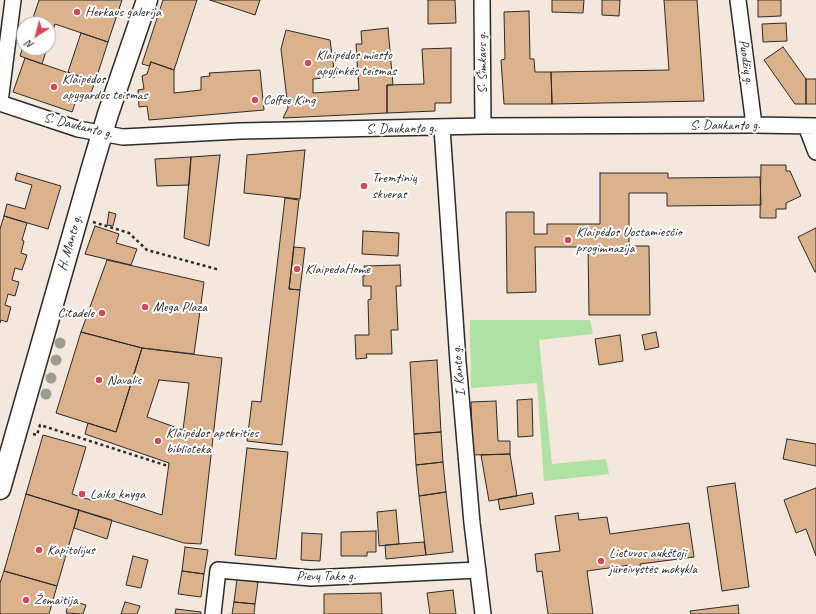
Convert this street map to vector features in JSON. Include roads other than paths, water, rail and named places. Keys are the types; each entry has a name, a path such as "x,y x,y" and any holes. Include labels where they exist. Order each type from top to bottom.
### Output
{"main road":[{"name":"H. Manto g.","path":"0,489 102,134 147,0"}],"street":[{"path":"0,103 13,0"},
{"name":"S. Šimkaus g.","path":"482,0 482,126"},
{"name":"Puodžių g.","path":"738,0 754,125"},
{"name":"S. Daukanto g.","path":"0,103 78,129 123,137 240,131 482,126 811,126"},
{"path":"811,126 816,152"},
{"name":"I. Kanto g.","path":"442,128 458,362 472,523 483,614"},
{"name":"Pievų Tako g.","path":"213,614 218,570 311,578 478,570"}],"place":[{"name":"Herkaus galerija","path":"77,12"},
{"name":"Klaipėdos miesto apylinkės teismas","path":"308,63"},
{"name":"Klaipėdos apygardos teismas","path":"54,87"},
{"name":"Coffee King","path":"255,100"},
{"name":"Tremtinių skveras","path":"364,186"},
{"name":"Klaipėdos Uostamiesčio progimnazija","path":"568,240"},
{"name":"KlaipedaHome","path":"297,269"},
{"name":"Mega Plaza","path":"145,307"},
{"name":"Citadele","path":"102,313"},
{"name":"Navalis","path":"99,380"},
{"name":"Klaipėdos apskrities biblioteka","path":"158,441"},
{"name":"Laiko knyga","path":"82,494"},
{"name":"Kapitolijus","path":"39,550"},
{"name":"Lietuvos aukštoji jūreivystės mokykla","path":"601,561"},
{"name":"Žemaitija","path":"26,600"}]}
